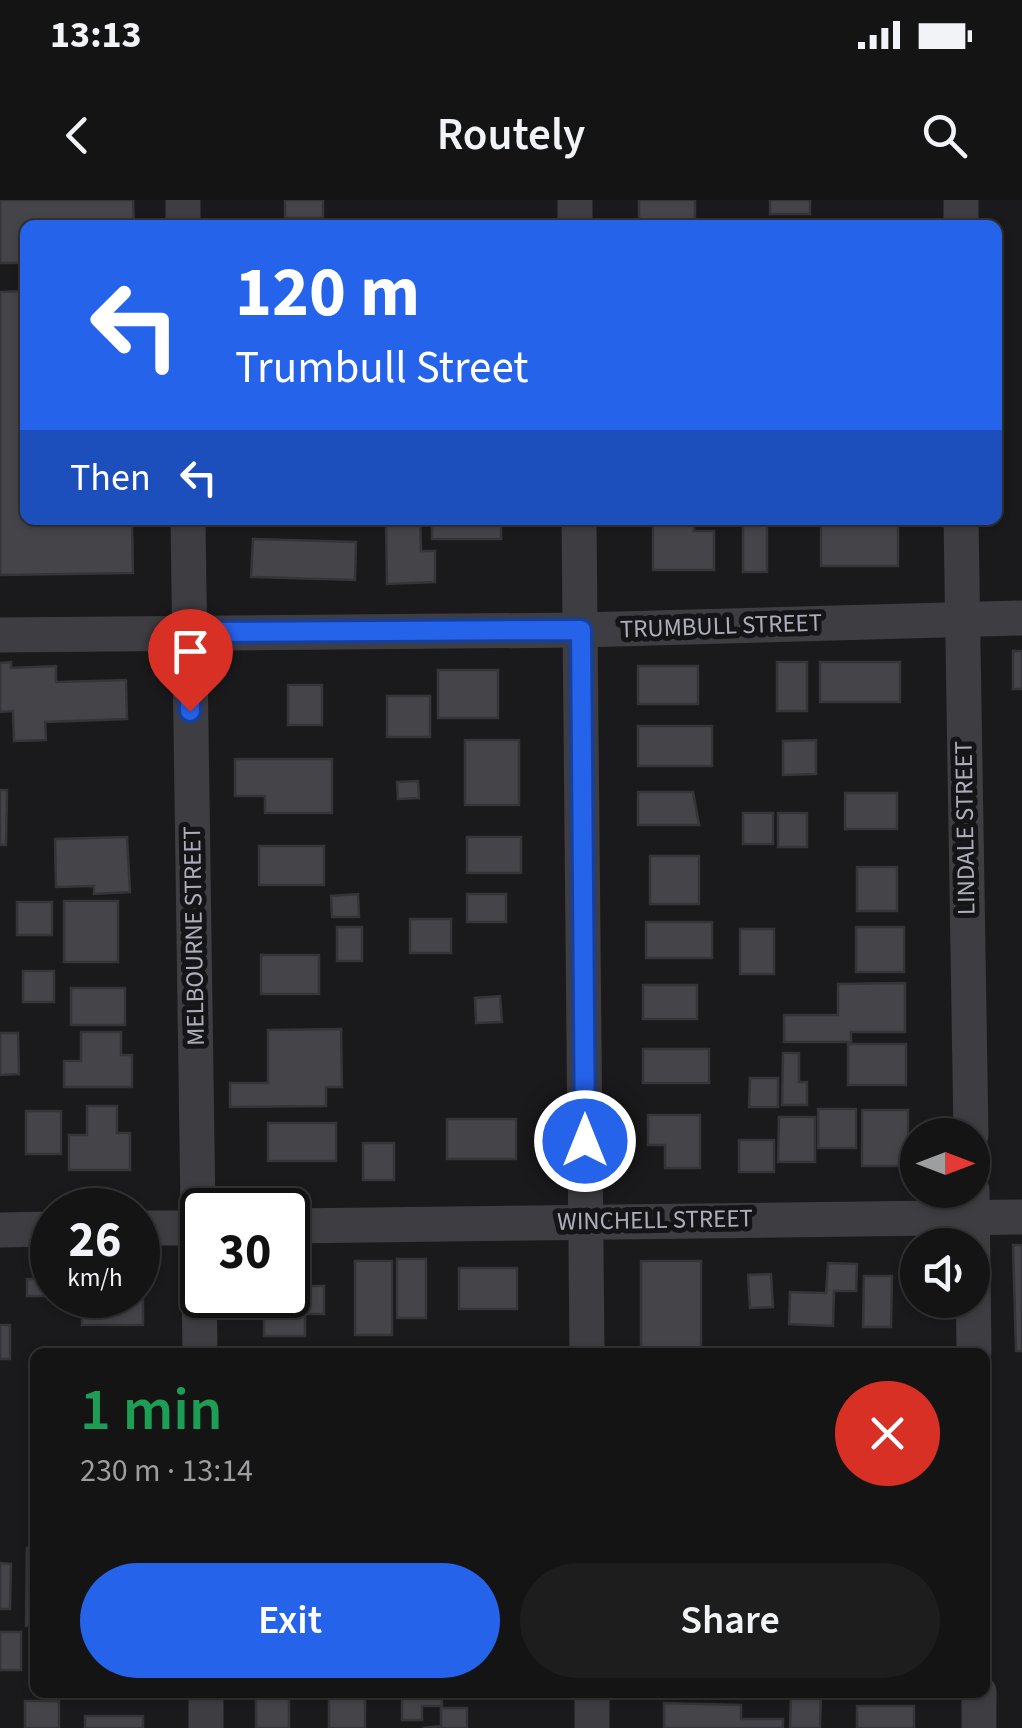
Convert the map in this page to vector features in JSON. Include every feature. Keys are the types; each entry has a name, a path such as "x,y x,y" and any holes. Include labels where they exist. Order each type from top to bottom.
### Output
{"street":[{"name":"MELBOURNE STREET","path":"188,525 199,1188"},
{"path":"579,525 587,1348"},
{"name":"LINDALE STREET","path":"961,525 971,1118"},
{"name":"TRUMBULL STREET","path":"0,635 581,630 1022,618"},
{"name":"WINCHELL STREET","path":"310,1226 586,1220 900,1207"},
{"path":"972,1208 974,1348"},
{"name":"WINCHELL STREET","path":"987,1208 1022,1217"},
{"path":"0,1230 30,1229"},
{"name":"MELBOURNE STREET","path":"200,1318 200,1348"},
{"path":"206,1698 206,1728"},
{"path":"592,1698 592,1728"},
{"path":"979,1698 980,1728"}],"building":[{"path":"0,200 133,200 134,220 20,220 20,263 0,263"},
{"path":"285,200 323,200 323,218 285,218"},
{"path":"639,200 695,200 695,220 639,220"},
{"path":"770,200 810,200 810,214 770,214"},
{"path":"20,291 20,525 132,525 133,573 0,575 0,292"},
{"path":"386,525 420,525 421,551 435,551 435,582 387,584"},
{"path":"432,525 501,525 501,539 432,539"},
{"path":"653,525 694,525 694,531 714,531 714,570 653,570"},
{"path":"743,525 767,525 767,572 743,572"},
{"path":"821,525 898,525 898,566 821,566"},
{"path":"253,539 356,542 355,580 251,577"},
{"path":"1013,651 1022,651 1022,689 1013,689"},
{"path":"11,662 11,668 56,666 56,682 126,680 127,719 45,722 46,740 14,741 13,711 0,712 0,663"},
{"path":"777,662 807,662 807,711 777,711"},
{"path":"820,662 900,662 900,702 820,702"},
{"path":"638,666 698,666 698,704 638,704"},
{"path":"438,670 498,670 498,718 438,718"},
{"path":"288,685 322,685 322,725 288,725"},
{"path":"387,696 430,696 430,737 387,737"},
{"path":"638,726 712,726 712,766 638,766"},
{"path":"465,740 519,740 519,805 465,805"},
{"path":"816,740 816,774 783,775 783,741"},
{"path":"235,759 332,759 332,813 265,813 265,796 235,796"},
{"path":"418,781 419,798 398,799 397,782"},
{"path":"0,790 7,790 6,845 0,845"},
{"path":"638,792 693,792 699,825 638,825"},
{"path":"845,793 897,793 897,829 845,829"},
{"path":"743,813 773,813 773,844 743,844"},
{"path":"778,813 807,813 807,847 778,847"},
{"path":"127,837 130,892 94,894 94,886 56,887 55,839"},
{"path":"467,837 521,837 521,873 467,873"},
{"path":"259,846 324,846 324,885 259,885"},
{"path":"650,856 699,856 699,904 650,904"},
{"path":"857,867 897,867 897,911 857,911"},
{"path":"358,894 359,917 332,917 331,896"},
{"path":"467,894 506,894 506,922 467,922"},
{"path":"64,901 118,901 118,962 64,962"},
{"path":"17,902 52,902 52,935 17,935"},
{"path":"410,919 451,919 451,953 410,953"},
{"path":"646,922 712,922 712,958 646,958"},
{"path":"337,927 362,927 362,961 337,961"},
{"path":"856,927 904,927 904,972 856,972"},
{"path":"740,929 774,929 774,974 740,974"},
{"path":"261,955 319,955 319,994 261,994"},
{"path":"23,971 54,971 54,1002 23,1002"},
{"path":"905,983 905,1032 851,1032 851,1042 784,1042 784,1015 838,1015 838,984"},
{"path":"643,985 697,985 697,1019 643,1019"},
{"path":"71,988 125,988 125,1025 71,1025"},
{"path":"500,996 502,1022 476,1023 475,998"},
{"path":"341,1029 342,1087 326,1087 326,1106 230,1107 230,1083 268,1083 268,1030"},
{"path":"81,1032 121,1032 121,1055 132,1055 132,1087 64,1087 64,1061 81,1061"},
{"path":"0,1033 18,1033 19,1074 0,1075"},
{"path":"848,1044 906,1044 906,1085 848,1085"},
{"path":"643,1049 709,1049 709,1083 643,1083"},
{"path":"783,1053 799,1053 799,1082 807,1082 807,1105 782,1105"},
{"path":"750,1078 778,1078 778,1107 749,1107"},
{"path":"87,1106 117,1106 117,1133 130,1133 130,1170 69,1170 69,1135 87,1135"},
{"path":"818,1109 856,1109 856,1148 818,1148"},
{"path":"862,1110 908,1110 908,1118 900,1118 900,1166 862,1166"},
{"path":"26,1111 61,1111 61,1154 26,1154"},
{"path":"648,1115 700,1115 700,1168 665,1168 665,1145 648,1145"},
{"path":"779,1117 815,1117 815,1162 778,1162"},
{"path":"447,1119 516,1119 516,1159 447,1159"},
{"path":"268,1123 336,1123 336,1161 268,1161"},
{"path":"739,1140 774,1140 774,1172 739,1172"},
{"path":"363,1143 394,1143 394,1180 363,1180"},
{"path":"1013,1245 1022,1245 1022,1351 1016,1351"},
{"path":"397,1259 426,1259 426,1318 397,1318"},
{"path":"355,1261 392,1261 392,1335 355,1335"},
{"path":"641,1261 701,1261 701,1348 641,1348"},
{"path":"828,1263 857,1264 856,1291 834,1291 833,1326 789,1324 790,1292 826,1293"},
{"path":"459,1268 517,1268 517,1309 459,1309"},
{"path":"771,1274 773,1307 750,1308 748,1275"},
{"path":"864,1276 892,1276 891,1327 863,1327"},
{"path":"310,1286 324,1286 324,1314 310,1314"},
{"path":"82,1318 143,1318 143,1325 82,1325"},
{"path":"264,1318 305,1318 305,1336 264,1336"},
{"path":"0,1325 10,1325 10,1359 0,1359"},
{"path":"27,1548 30,1548 30,1626 26,1626"},
{"path":"0,1563 11,1564 10,1609 0,1609"},
{"path":"0,1632 21,1632 21,1670 0,1670"},
{"path":"256,1698 289,1698 289,1728 256,1728"},
{"path":"329,1698 365,1698 365,1728 329,1728"},
{"path":"402,1698 442,1698 442,1706 422,1706 422,1720 402,1720"},
{"path":"791,1698 821,1698 820,1728 790,1728"},
{"path":"25,1701 59,1701 59,1728 25,1728"},
{"path":"664,1703 741,1705 741,1719 783,1719 783,1728 664,1728"},
{"path":"857,1706 914,1706 914,1728 857,1728"},
{"path":"441,1708 467,1708 467,1728 423,1728 441,1726"},
{"path":"85,1716 143,1716 143,1728 85,1728"}],"route":[{"path":"190,711 190,632 581,630 585,1141"}]}
